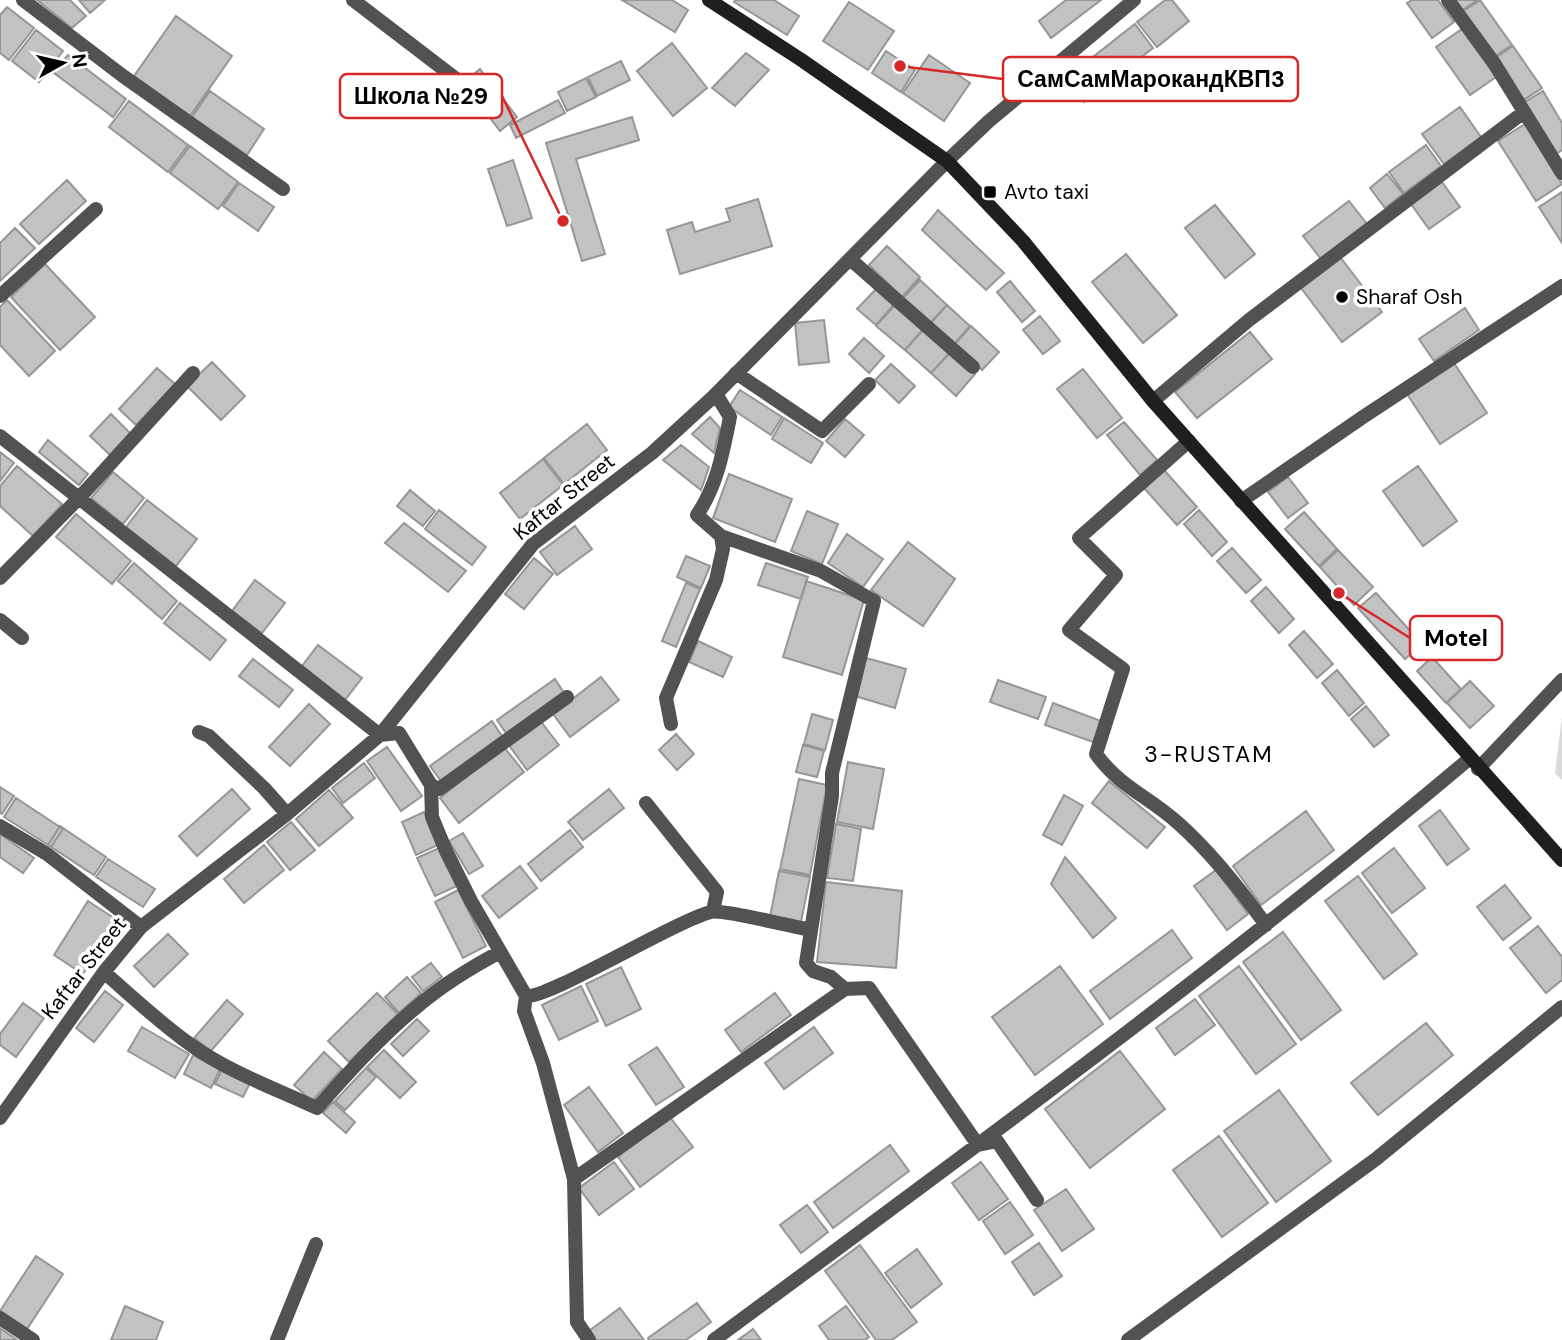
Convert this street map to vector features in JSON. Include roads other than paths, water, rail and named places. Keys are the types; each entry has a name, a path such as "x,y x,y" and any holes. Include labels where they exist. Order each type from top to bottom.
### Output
{"main road":[{"path":"709,0 947,160 1023,241 1153,401 1562,860"}],"street":[{"path":"23,0 123,76 283,189"},
{"path":"353,0 455,78"},
{"name":"Kaftar Street","path":"0,1118 104,972 141,927 286,814 380,735 533,544 652,453 716,394 947,160 989,121 1134,0"},
{"path":"1448,0 1562,173"},
{"path":"1153,401 1249,320 1524,112"},
{"path":"0,296 96,209"},
{"path":"850,259 973,367"},
{"path":"1241,501 1562,285"},
{"path":"0,578 80,497 193,373"},
{"path":"736,373 822,431 869,384"},
{"path":"716,394 730,417 722,460 707,500 697,515 721,536 821,571 874,601 832,773 832,796 806,963 813,971 831,977 845,989"},
{"path":"0,436 380,735 398,733 431,785 432,817 461,881 526,996 524,1012 543,1063 574,1179 577,1322 589,1340"},
{"path":"1189,441 1079,538 1116,575 1069,630 1123,668 1096,754 1110,773 1178,822 1230,875 1266,925"},
{"path":"671,724 666,698 716,580 723,549 721,536"},
{"path":"0,620 22,638"},
{"path":"714,1340 1148,1018 1474,764 1562,680"},
{"path":"431,785 439,789 566,697"},
{"path":"199,732 209,736 264,788 286,814"},
{"path":"646,803 717,892 713,911"},
{"path":"0,826 47,853 141,927"},
{"path":"526,996 532,997 565,982 638,944 713,911 811,930"},
{"path":"104,972 192,1046 241,1074 317,1108 419,1005 473,967 500,952"},
{"path":"574,1179 845,989 869,988 978,1145"},
{"path":"1128,1340 1376,1159 1562,1007"},
{"path":"978,1145 997,1141 1037,1200"},
{"path":"277,1340 316,1244"},
{"path":"0,1318 33,1340"}],"place":[{"name":"СамСамМарокандКВП3","path":"900,66"},
{"name":"Avto taxi","path":"990,192"},
{"name":"Школа №29","path":"563,221"},
{"name":"Sharaf Osh","path":"1342,297"},
{"name":"Motel","path":"1339,593"}],"district":[{"name":"3-RUSTAM","path":"1209,754"}]}
